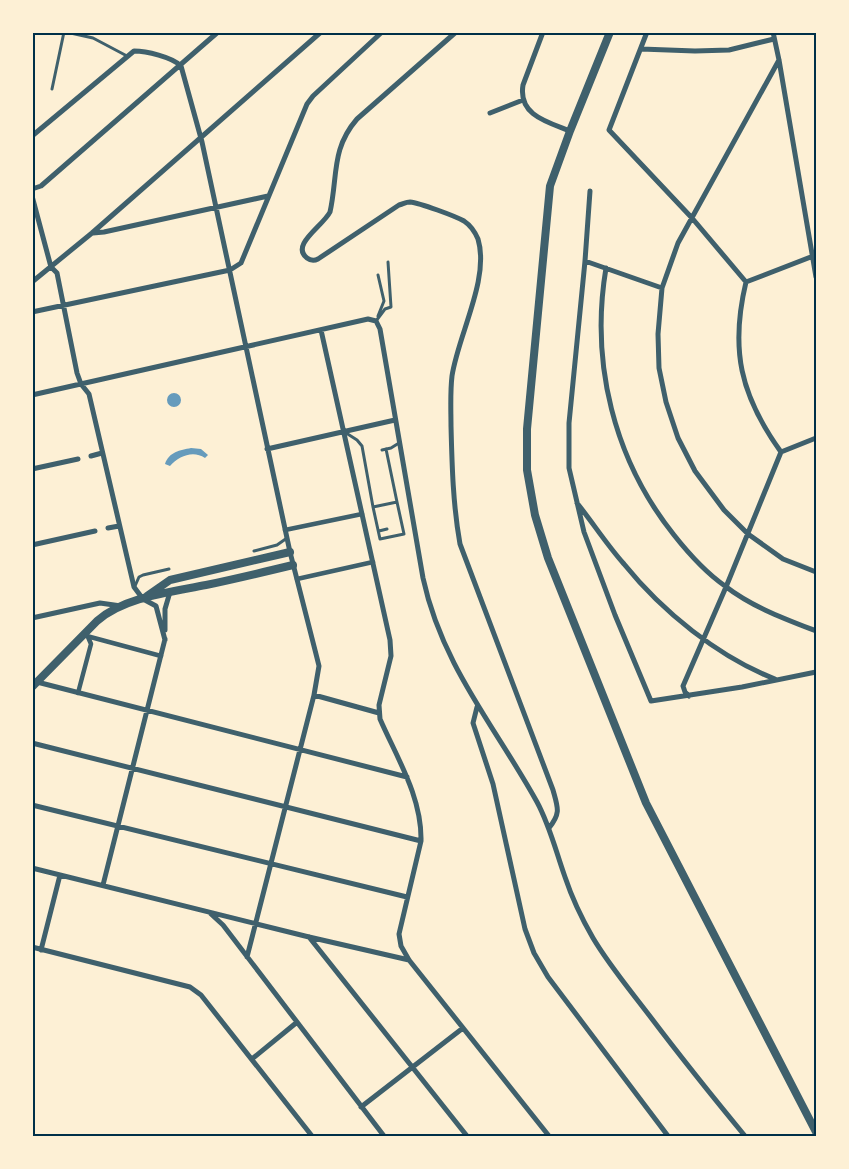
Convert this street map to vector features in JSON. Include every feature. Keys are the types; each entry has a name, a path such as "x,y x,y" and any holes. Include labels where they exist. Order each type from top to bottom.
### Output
{"street":[{"path":"32,189 41,186 218,32"},
{"path":"32,282 92,233 321,32"},
{"path":"32,312 230,270 241,263 307,104 313,96 382,32"},
{"path":"456,32 347,130 340,146 330,212 324,222 303,242 302,253 308,259 318,259 399,205 407,202 463,221 473,230 478,239 480,275 455,360 452,378 451,430 454,508 460,544 553,790 558,811 556,819 549,828"},
{"path":"543,32 522,85 523,100 533,114 570,131"},
{"path":"610,32 550,186 527,430 527,470 535,515 548,558 646,803 816,1132"},
{"path":"647,32 609,130 692,218 746,282"},
{"path":"641,49 729,50 774,36 815,256 816,277"},
{"path":"32,136 134,51 141,51 176,61 181,66 201,137 285,530 319,666 314,695 247,958"},
{"path":"779,60 678,243 662,288 658,334 659,368 666,402 678,438 695,471 724,510 748,534 783,559 816,572"},
{"path":"490,113 523,100"},
{"path":"590,191 569,423 569,468 584,532 615,615 651,702 816,672"},
{"path":"32,196 51,267 57,273 80,384 89,394 134,587 143,599 156,606 165,640"},
{"path":"92,233 268,196"},
{"path":"746,282 815,256"},
{"path":"585,261 662,288"},
{"path":"606,268 601,309 600,345 605,387 618,434 636,478 659,516 689,553 726,588 767,612 816,630"},
{"path":"746,282 740,308 738,338 742,372 751,402 764,429 781,452"},
{"path":"32,395 368,319 376,321 380,328 428,602 455,668 537,803 549,828 576,905 593,938 619,976 745,1136"},
{"path":"321,330 390,640 391,656 379,705 380,719 414,792 421,841 399,934 401,946 409,960 549,1136"},
{"path":"267,448 395,420"},
{"path":"689,696 683,686 726,588 781,452 816,438"},
{"path":"91,456 102,453"},
{"path":"32,469 78,459"},
{"path":"576,500 624,565 703,640 750,668 777,680"},
{"path":"285,530 362,514"},
{"path":"108,528 119,526"},
{"path":"32,545 95,531"},
{"path":"143,599 170,580 290,552"},
{"path":"297,579 373,562"},
{"path":"35,684 85,636 102,616 121,606 170,592 293,565"},
{"path":"102,885 165,640 165,609 170,592"},
{"path":"32,618 100,603 121,606"},
{"path":"85,636 161,656"},
{"path":"78,693 91,644 85,636"},
{"path":"35,684 78,693 407,777"},
{"path":"314,695 379,713"},
{"path":"477,707 473,723 493,784 525,929 534,953 548,977 668,1136"},
{"path":"32,743 421,841"},
{"path":"32,805 407,897"},
{"path":"32,868 255,924 409,960"},
{"path":"41,950 60,875"},
{"path":"208,911 223,925 384,1136"},
{"path":"309,937 467,1136"},
{"path":"32,947 190,987 201,995 312,1136"},
{"path":"252,1059 296,1023"},
{"path":"361,1107 464,1028"}],"lane":[{"path":"52,90 65,32 93,38 127,56"},
{"path":"376,321 385,309 391,307 388,262"},
{"path":"376,321 384,301 378,275"},
{"path":"343,431 357,440 365,454 380,539 404,534 384,450 399,443"},
{"path":"390,491 395,490"},
{"path":"373,507 397,502"},
{"path":"379,531 387,529"},
{"path":"254,550 277,545 287,538"},
{"path":"134,587 139,577 169,569"}],"water":[{"path":"171,393 177,393 181,400 177,407 171,407 167,403 167,397"},
{"path":"191,448 201,449 208,455 205,458 196,454 186,455 170,466 165,464 172,454"}]}
